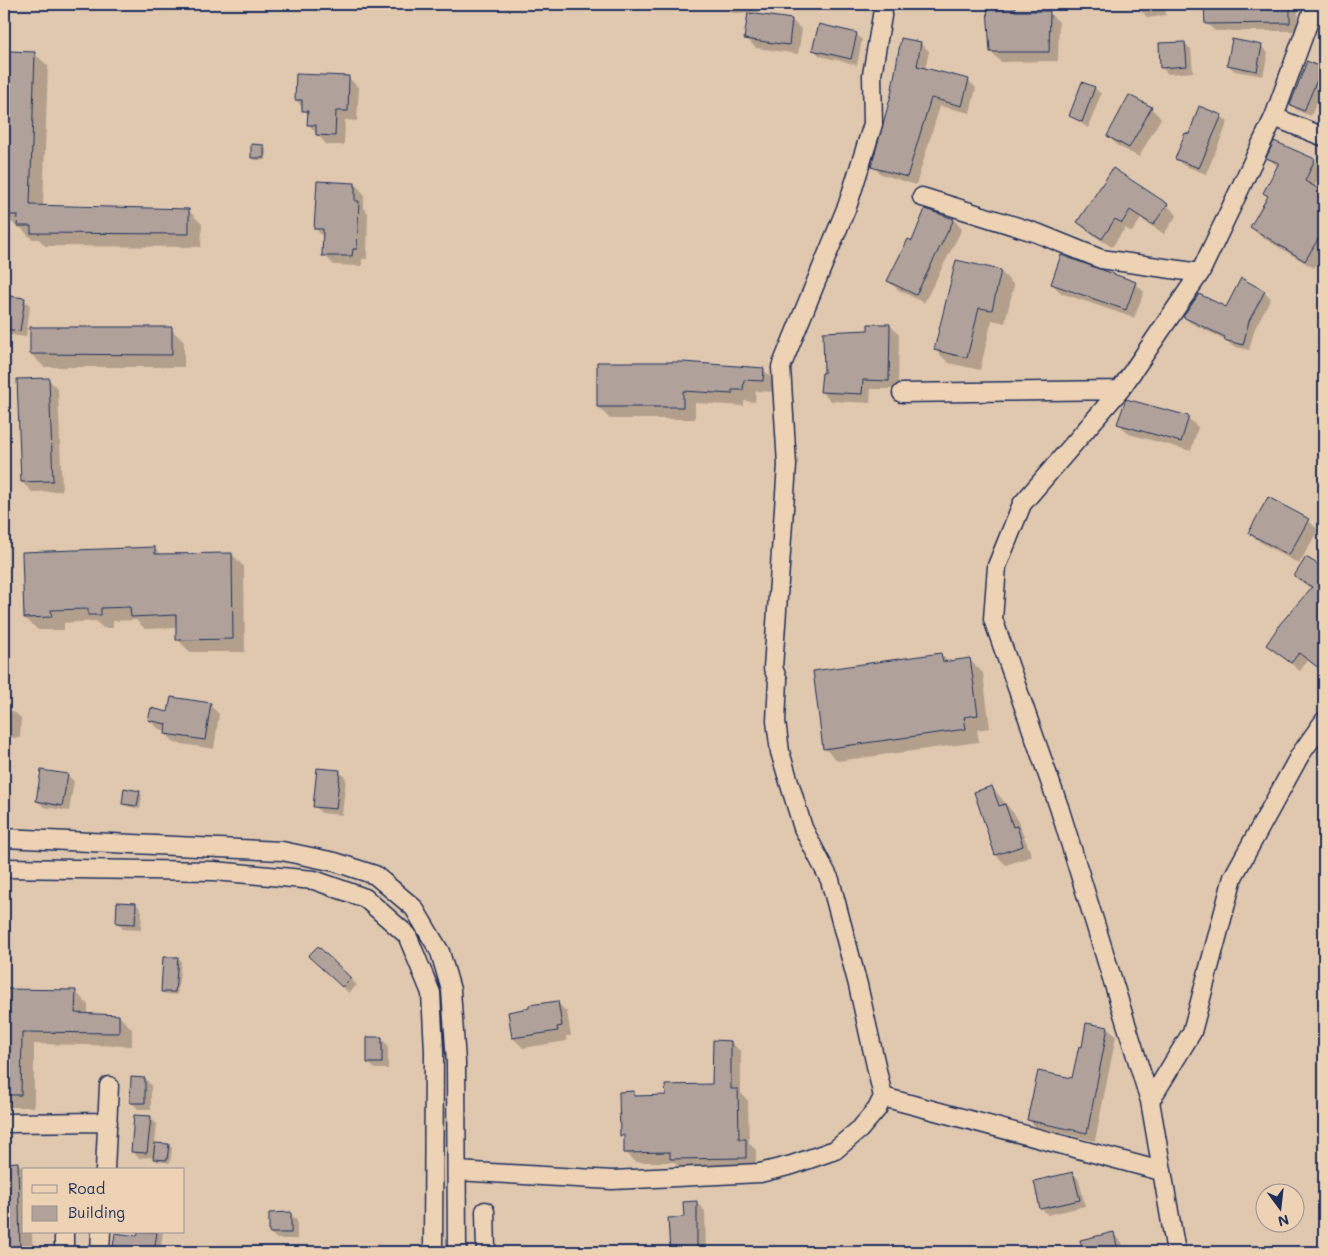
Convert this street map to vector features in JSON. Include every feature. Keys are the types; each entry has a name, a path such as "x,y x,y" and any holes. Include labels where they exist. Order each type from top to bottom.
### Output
{"street":[{"path":"457,1171 612,1180 760,1173 792,1165 835,1150 860,1129 876,1109 883,1096 858,985 830,880 803,828 780,752 776,721 778,680 773,660 786,465 781,367 848,204 873,124 872,75 884,4"},
{"path":"1176,1252 1150,1101 1059,807 993,619 997,566 1022,504 1120,390 1200,273 1274,117 1315,4"},
{"path":"1274,117 1324,137"},
{"path":"922,197 1037,233 1101,259 1200,273"},
{"path":"902,393 1120,390"},
{"path":"1150,1101 1192,1032 1233,877 1300,755 1324,721"},
{"path":"4,838 282,851 335,862 375,876 414,908 440,952 451,990 456,1062 457,1252"},
{"path":"4,868 214,871 314,880 365,898 407,935 431,993 434,1050 433,1252"},
{"path":"105,1168 109,1086"},
{"path":"883,1096 1161,1171"},
{"path":"4,1123 108,1122"},
{"path":"485,1212 486,1252"},
{"path":"64,1234 64,1252"},
{"path":"100,1252 101,1234"}],"building":[{"path":"1204,4 1290,4 1290,23 1205,24"},
{"path":"1015,6 1015,11 1050,11 1049,52 990,52 987,8"},
{"path":"748,13 792,19 789,45 744,39"},
{"path":"819,24 857,33 851,59 812,50"},
{"path":"901,38 921,42 917,66 969,79 962,106 931,98 907,177 871,167 891,95"},
{"path":"1232,39 1262,45 1257,71 1227,65"},
{"path":"1185,42 1187,66 1160,68 1159,43"},
{"path":"8,51 35,52 30,205 189,209 189,234 31,233 31,226 17,226 18,215 4,215"},
{"path":"1307,61 1322,68 1304,111 1290,105"},
{"path":"296,74 349,76 348,111 336,111 335,136 316,135 316,125 307,125 308,111 302,111 302,100 295,100"},
{"path":"1082,82 1095,87 1082,122 1069,116"},
{"path":"1129,95 1152,107 1129,148 1107,136"},
{"path":"1199,106 1222,115 1199,168 1175,159 1185,133 1189,134"},
{"path":"1274,141 1315,159 1305,181 1324,192 1324,229 1305,261 1250,227 1268,196 1263,193 1279,163 1266,158"},
{"path":"251,144 264,145 264,158 251,158"},
{"path":"1113,168 1168,204 1153,225 1130,210 1122,223 1115,219 1102,239 1077,222"},
{"path":"317,181 355,183 355,201 359,201 357,249 353,249 352,256 322,256 323,229 314,229"},
{"path":"925,209 954,219 916,295 887,281 908,239 912,241"},
{"path":"1061,255 1136,282 1126,310 1051,284"},
{"path":"956,260 1001,270 992,310 979,308 967,358 934,350"},
{"path":"1241,278 1265,291 1249,321 1243,345 1224,340 1225,337 1183,317 1199,294 1226,307"},
{"path":"8,296 25,298 20,331 4,329"},
{"path":"868,324 890,324 889,381 863,380 862,394 820,392 822,373 824,373 823,332 868,330"},
{"path":"30,327 172,327 172,355 30,354"},
{"path":"597,362 683,362 764,368 763,381 744,380 743,390 732,390 732,394 683,391 683,407 597,407"},
{"path":"49,378 53,481 21,482 17,379"},
{"path":"1126,399 1189,416 1181,442 1117,424"},
{"path":"1268,497 1309,519 1289,555 1248,533"},
{"path":"155,547 155,554 232,553 233,639 176,640 176,615 131,617 130,607 101,608 101,615 88,615 88,609 51,610 52,617 24,618 22,552"},
{"path":"1306,557 1324,568 1324,672 1299,653 1291,663 1266,645 1280,624 1312,587 1294,576"},
{"path":"941,653 943,662 970,658 978,715 964,717 966,729 823,749 813,671"},
{"path":"171,697 211,703 205,740 165,734 166,724 148,720 151,708 168,712"},
{"path":"317,768 340,770 336,809 313,807"},
{"path":"41,770 68,774 62,806 36,801"},
{"path":"992,786 999,806 1005,804 1013,827 1017,826 1023,846 995,855 974,792"},
{"path":"124,788 140,791 137,806 122,804"},
{"path":"117,902 136,903 135,924 116,923"},
{"path":"318,946 351,978 342,987 308,956"},
{"path":"163,957 178,957 175,992 161,992"},
{"path":"4,989 76,990 75,1013 119,1015 119,1033 22,1032 21,1095 4,1095"},
{"path":"558,1001 562,1026 557,1027 558,1031 512,1038 508,1012 529,1008 529,1005"},
{"path":"1086,1023 1108,1027 1087,1133 1027,1120 1038,1071 1072,1078 1079,1046 1082,1047"},
{"path":"367,1037 382,1037 382,1063 367,1063"},
{"path":"713,1040 731,1041 731,1089 738,1089 739,1139 746,1139 746,1158 670,1159 670,1152 624,1153 624,1135 620,1136 619,1092 634,1091 634,1096 666,1095 665,1085 712,1084"},
{"path":"131,1077 145,1078 145,1103 130,1103"},
{"path":"134,1115 151,1116 147,1153 131,1152"},
{"path":"155,1143 169,1144 167,1160 153,1159"},
{"path":"18,1162 20,1252 4,1252 4,1163"},
{"path":"1073,1172 1080,1200 1040,1209 1034,1181"},
{"path":"697,1201 697,1252 670,1252 668,1218 684,1217 683,1202"},
{"path":"291,1212 291,1233 269,1233 269,1213"},
{"path":"1114,1232 1118,1252 1083,1252 1080,1240"},
{"path":"115,1234 137,1236 138,1234 157,1234 154,1252 135,1252 135,1250 113,1247"}]}
